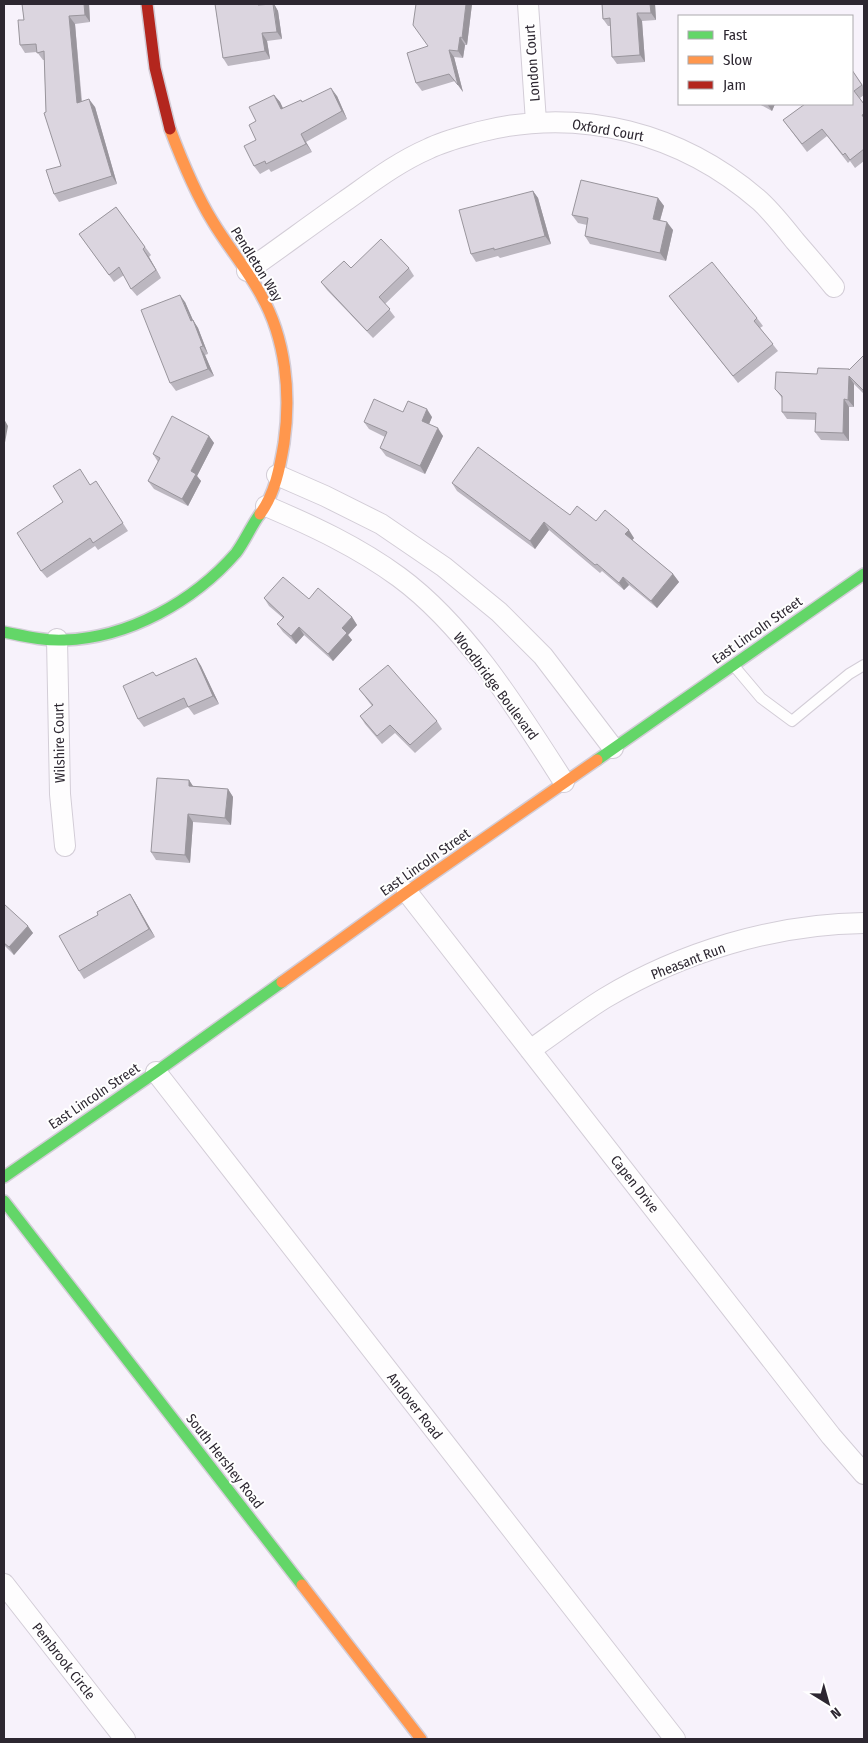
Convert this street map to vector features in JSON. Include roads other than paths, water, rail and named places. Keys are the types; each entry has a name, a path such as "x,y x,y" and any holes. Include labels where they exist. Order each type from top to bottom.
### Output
{"main road":[{"name":"Pendleton Way","path":"4,632 29,637 57,639 83,637 119,630 143,621 176,604 197,589 236,551 266,506 280,466 286,420 286,372 278,333 268,308 247,271 213,222 186,169 173,137 156,75 147,4"},
{"name":"East Lincoln Street","path":"4,1177 156,1072 564,782 864,574"},
{"name":"South Hershey Road","path":"4,1201 421,1739"}],"street":[{"name":"London Court","path":"528,4 536,122"},
{"name":"Oxford Court","path":"247,271 390,170 428,149 454,139 505,126 536,122 568,122 608,127 652,138 702,160 723,172 775,216 834,287"},
{"path":"277,475 381,524 444,566 499,612 543,656 613,748"},
{"name":"Woodbridge Boulevard","path":"266,506 312,526 371,558 400,578 426,600 464,640 490,673 564,782"},
{"name":"Wilshire Court","path":"57,639 60,794 65,846"},
{"name":"Capen Drive","path":"408,892 830,1436 864,1474"},
{"name":"Pheasant Run","path":"530,1050 605,999 631,984 685,959 742,940 797,929 864,923"},
{"name":"Andover Road","path":"156,1072 675,1739"},
{"name":"Pembrook Circle","path":"4,1584 125,1739"}],"lane":[{"path":"733,665 760,698 792,721 864,664"}]}
